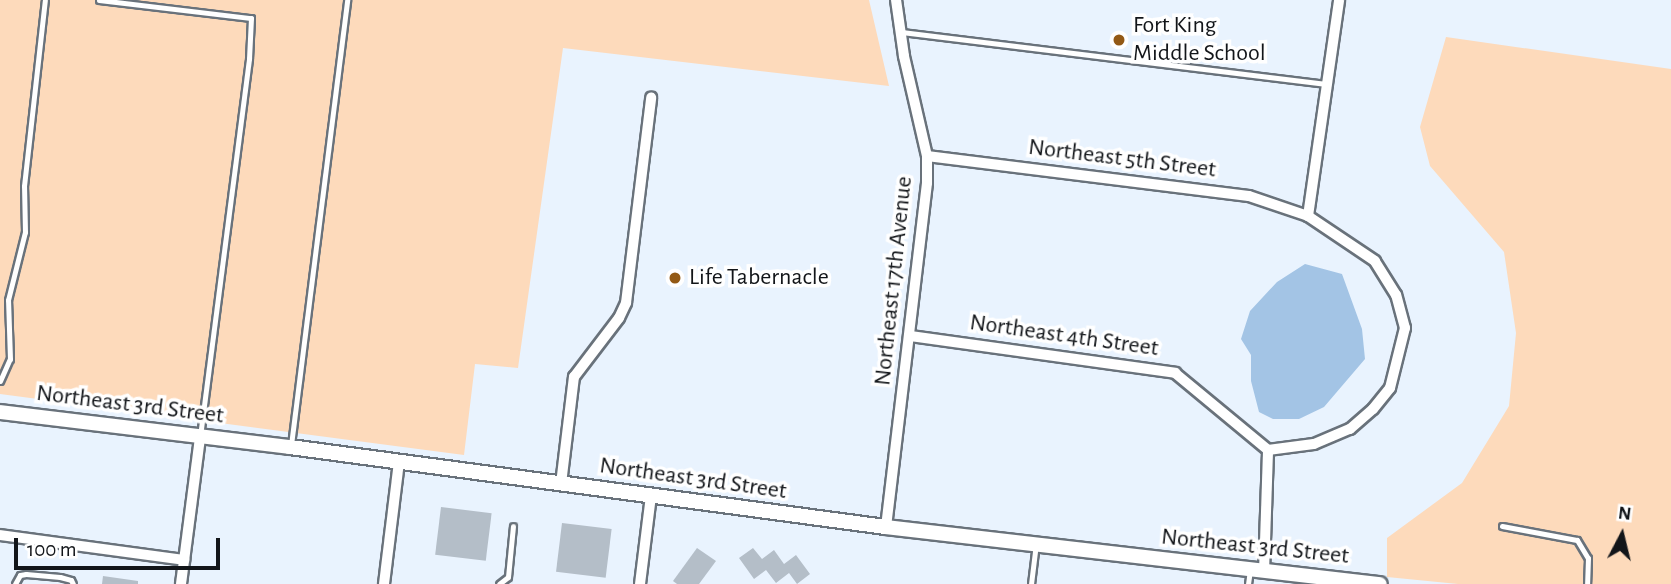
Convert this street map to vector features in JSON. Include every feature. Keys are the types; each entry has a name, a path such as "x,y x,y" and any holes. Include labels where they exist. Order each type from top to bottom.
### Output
{"street":[{"name":"Northeast 17th Avenue","path":"886,527 928,183 927,156 900,32 896,0"},
{"path":"1308,216 1339,0"},
{"path":"561,484 574,377 619,318 626,303 651,98"},
{"name":"Northeast 5th Street","path":"927,156 1249,195 1308,216 1375,261 1396,295 1405,328 1390,388 1373,409 1350,429 1314,444 1268,450"},
{"name":"Northeast 4th Street","path":"910,336 1175,373 1268,450"},
{"name":"Northeast 3rd Street","path":"0,412 290,447 1254,575 1380,584"},
{"path":"181,584 200,438"},
{"path":"1254,575 1268,450"},
{"path":"384,584 399,462"},
{"path":"640,584 651,496"},
{"path":"0,535 184,560"}],"lane":[{"path":"0,381 10,359 8,300 25,232 24,186 45,0"},
{"path":"99,0 251,18 249,59 200,438"},
{"path":"290,447 347,0"},
{"path":"900,32 1329,84"},
{"path":"499,584 508,577 513,526"},
{"path":"1502,526 1577,540 1588,558 1587,584"},
{"path":"1031,584 1037,545"},
{"path":"15,584 20,575 26,574 60,577 71,580 73,584"}],"shaded area":[{"path":"0,0 869,0 889,86 563,48 518,368 475,364 464,455 0,394"},
{"path":"1446,37 1671,69 1671,584 1458,584 1387,577 1387,538 1462,483 1509,406 1516,333 1504,252 1430,166 1420,127"}],"water":[{"path":"1305,264 1342,274 1362,329 1365,359 1324,407 1299,419 1273,419 1259,412 1251,381 1251,355 1241,339 1250,311 1277,282"}],"building":[{"path":"441,507 492,513 486,561 435,555"},
{"path":"562,523 612,529 606,578 556,572"},
{"path":"697,548 716,561 699,584 677,584 673,581"},
{"path":"753,548 762,559 774,550 784,564 796,555 810,574 797,584 789,573 776,583 766,570 754,579 739,558"},
{"path":"103,576 138,581 138,584 102,584"}],"place":[{"name":"Fort King Middle School","path":"1119,40"},
{"name":"Life Tabernacle","path":"675,278"}]}
